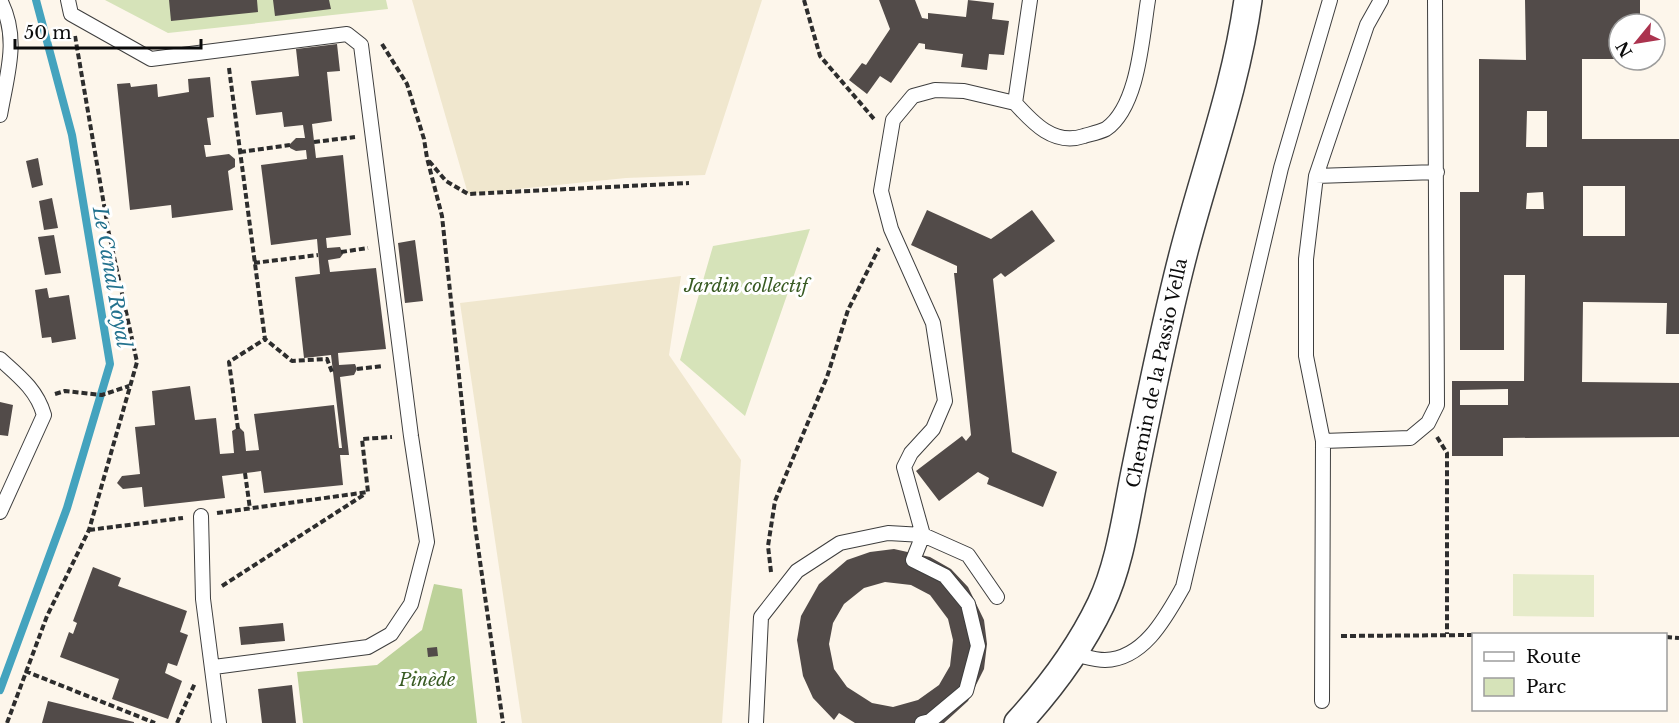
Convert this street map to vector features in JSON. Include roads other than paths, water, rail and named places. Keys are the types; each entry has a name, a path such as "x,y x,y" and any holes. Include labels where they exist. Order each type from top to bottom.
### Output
{"street":[{"name":"Chemin de la Passio Vella","path":"1018,723 1053,683 1073,654 1101,603 1119,550 1158,361 1184,251 1232,83 1248,0"},
{"path":"1048,723 1053,683"}],"lane":[{"path":"0,0 10,18 13,40 0,115"},
{"path":"1015,103 1030,0"},
{"path":"922,723 930,721 966,692 978,646 968,604 945,576 913,560 923,535 904,467 911,453 933,429 945,401 933,323 894,235 881,191 893,120 913,96 935,90 964,91 1015,103 1038,128 1054,136 1076,139 1106,129 1125,106 1138,67 1148,0"},
{"path":"1073,654 1106,660 1139,648 1164,621 1183,587 1281,168 1330,0"},
{"path":"1322,701 1323,441 1306,356 1306,259 1316,176 1367,25 1381,0"},
{"path":"1323,441 1410,438 1428,423 1437,405 1435,0"},
{"path":"70,7 151,59 347,34 361,45 411,436 427,542 411,604 391,634 368,647 214,667"},
{"path":"1316,176 1437,172"},
{"path":"0,359 24,381 40,400 44,415 0,512"},
{"path":"201,516 204,599 219,723"},
{"path":"756,723 761,617 797,571 840,543 888,533 923,535 968,555 997,597"}],"waterway":[{"name":"Le Canal Royal","path":"0,690 67,508 110,364 72,135 36,0"}],"park label":[{"name":"Jardin collectif","path":"746,286"},
{"name":"Pinède","path":"427,680"}]}
